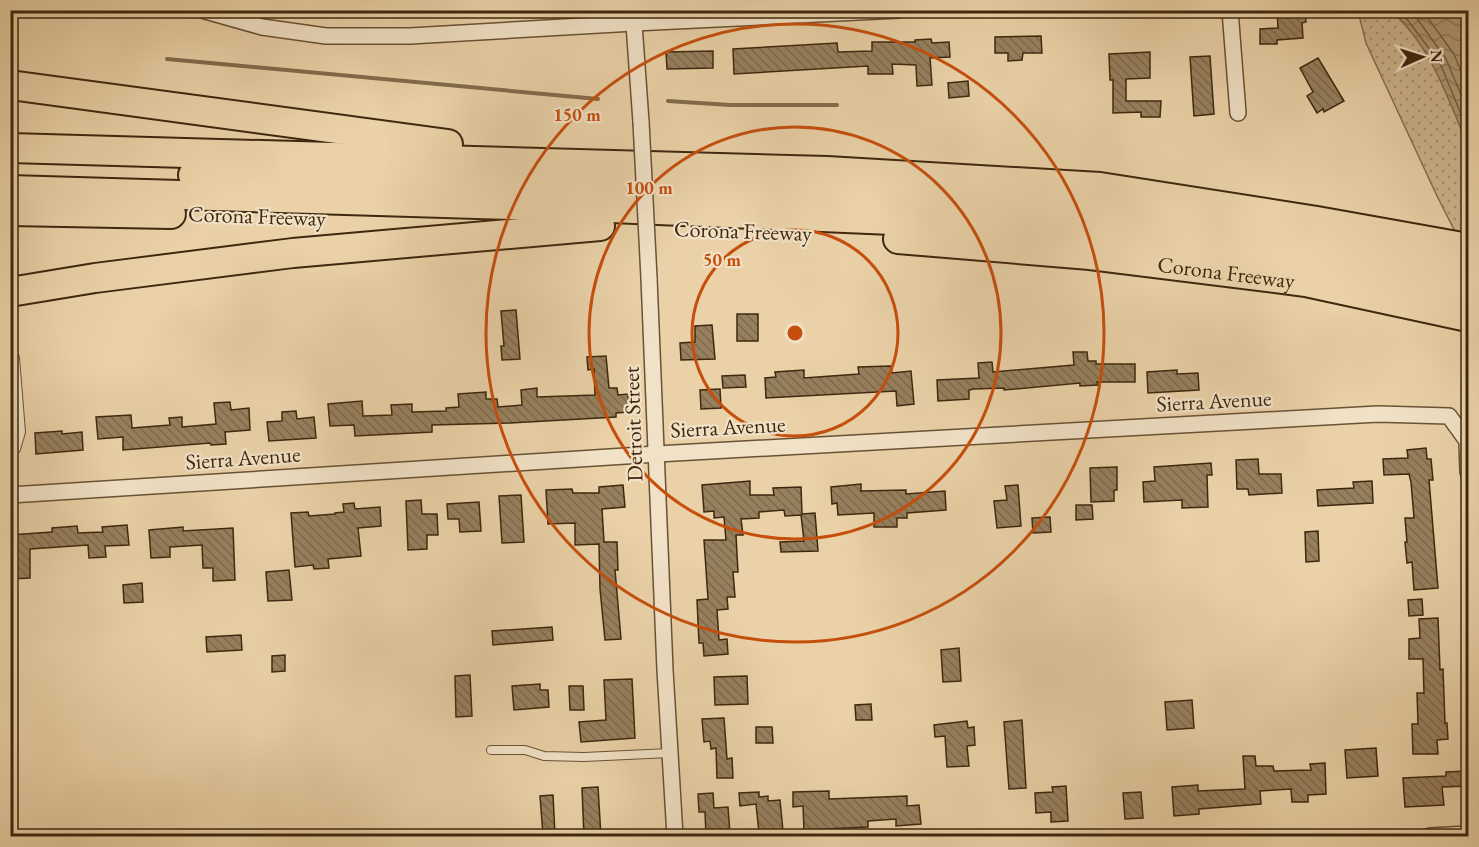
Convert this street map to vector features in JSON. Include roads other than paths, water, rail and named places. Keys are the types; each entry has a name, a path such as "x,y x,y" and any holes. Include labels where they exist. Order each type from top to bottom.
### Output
{"highway":[{"path":"10,85 602,164"},
{"path":"10,148 827,171 1100,187 1465,283"},
{"path":"10,170 590,184 1007,201 1149,216 1313,240 1465,283"},
{"path":"10,190 611,208 1010,225 1200,245 1384,276 1465,283"},
{"name":"Corona Freeway","path":"10,211 824,233 1090,255 1306,282 1465,283"},
{"path":"10,292 95,278 293,253 600,226"}],"street":[{"path":"202,10 262,27 326,36 445,36 634,17 899,10"},
{"path":"1230,10 1238,113"},
{"name":"Detroit Street","path":"634,17 649,278 675,837"},
{"name":"Sierra Avenue","path":"10,495 657,454 1378,414 1449,416 1467,441 1468,472"},
{"path":"1426,834 1462,835"}],"lane":[{"path":"10,350 15,358 21,432 16,449 10,453"},
{"path":"491,750 525,750 544,756 584,757 670,753"}],"water":[{"path":"1391,11 1468,11 1468,146 1428,56 1405,25"}],"waterway":[{"path":"167,59 598,99"},
{"path":"668,101 730,105 837,105"}]}
